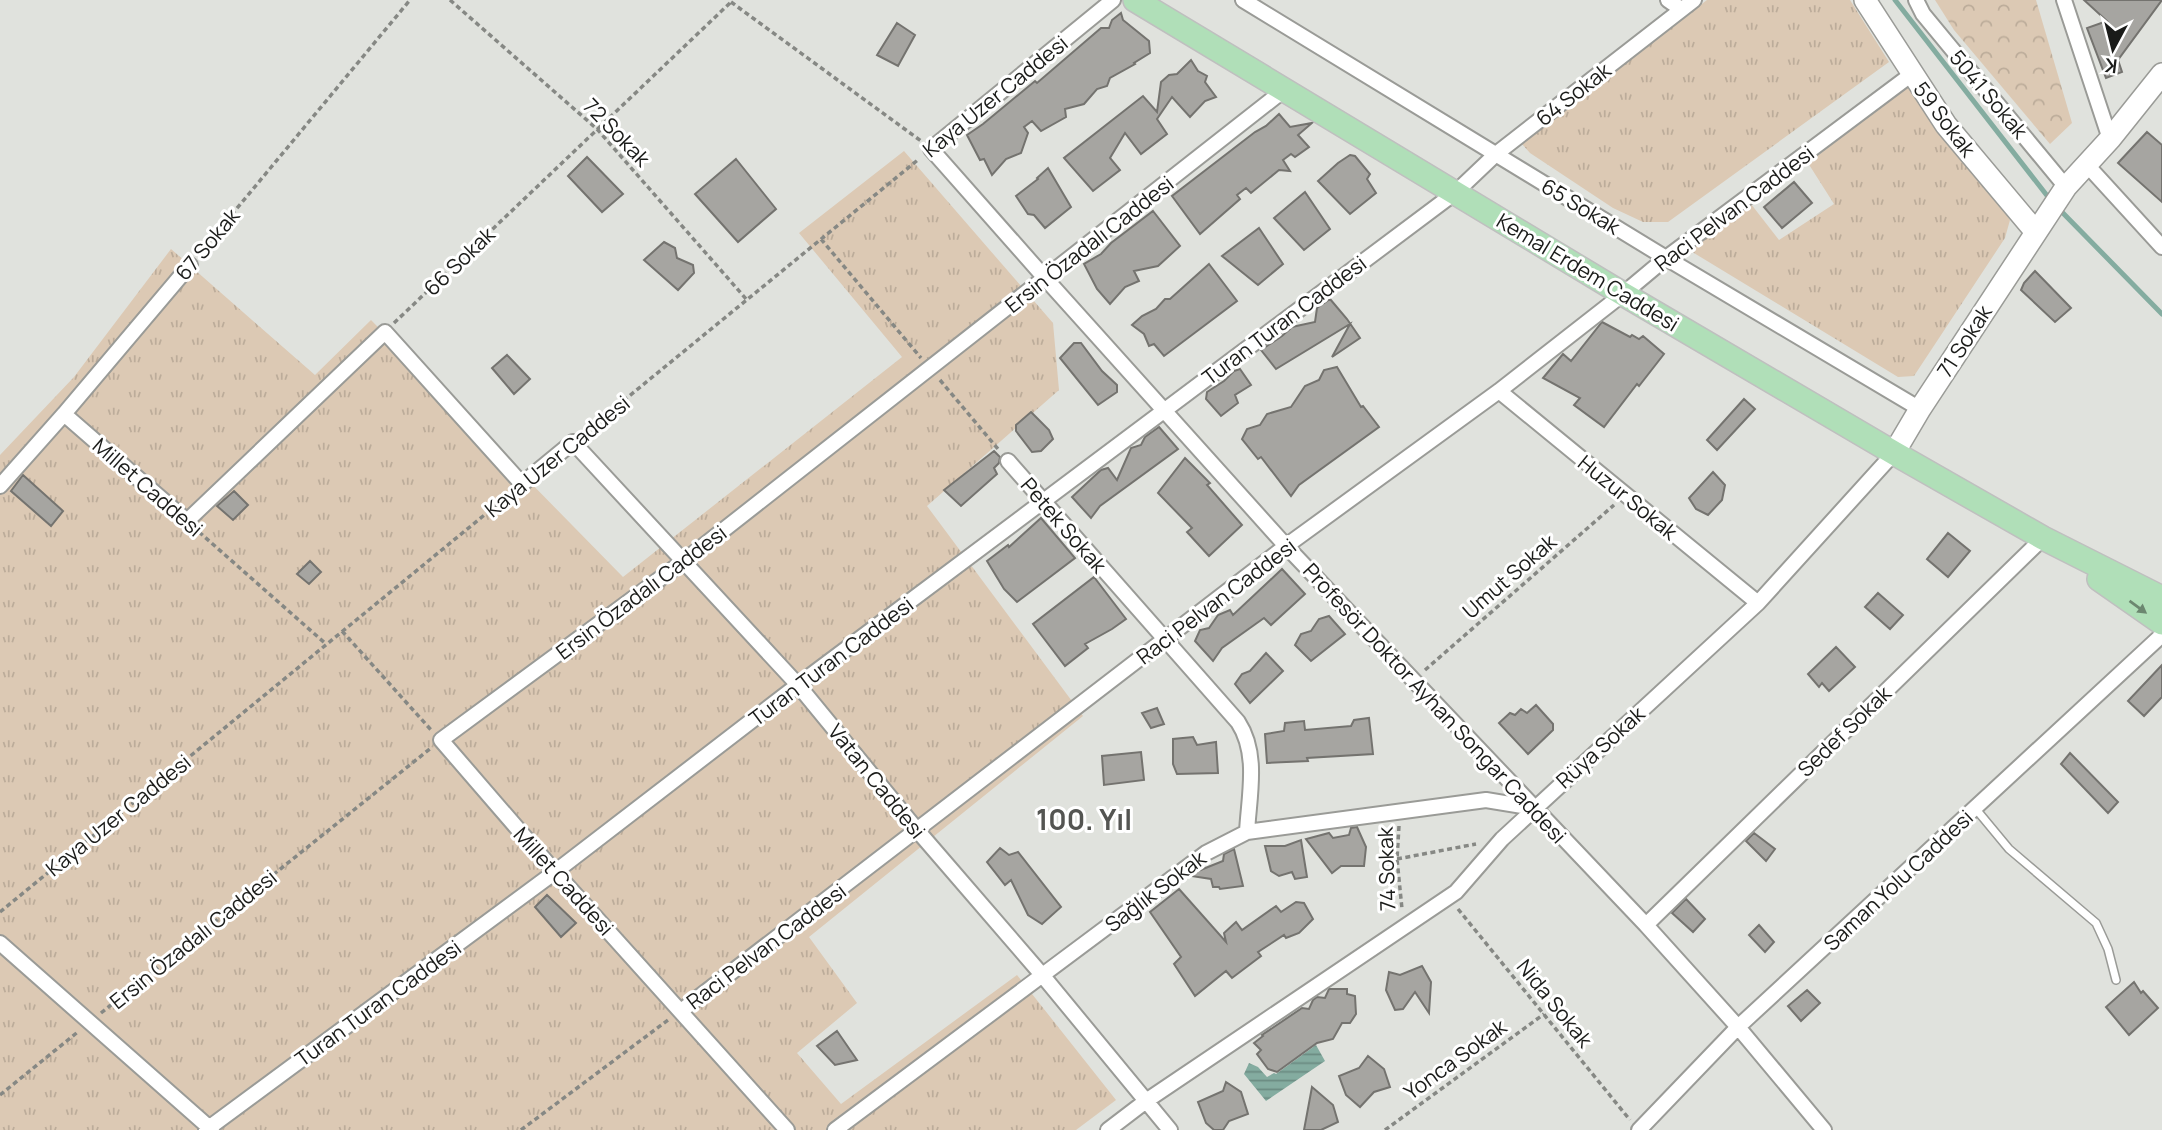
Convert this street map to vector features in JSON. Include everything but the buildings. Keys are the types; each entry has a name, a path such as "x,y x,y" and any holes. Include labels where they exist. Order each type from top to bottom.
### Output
{"main road":[{"name":"Kemal Erdem Caddesi","path":"1135,0 1623,294 1894,453 2043,537 2162,598"},
{"name":"Kemal Erdem Caddesi","path":"2043,537 2162,623"}],"street":[{"name":"Kaya Uzer Caddesi","path":"931,149 1114,0"},
{"name":"65 Sokak","path":"1243,0 1920,409"},
{"path":"1668,0 1681,9"},
{"name":"64 Sokak","path":"1456,192 1496,155 1694,0"},
{"name":"59 Sokak","path":"1865,0 1946,125 2035,231"},
{"name":"5041 Sokak","path":"1916,0 1923,14 2066,187"},
{"path":"2064,0 2110,139"},
{"name":"Raci Pelvan Caddesi","path":"681,1011 1286,546 1499,391 1666,258 1912,74"},
{"name":"71 Sokak","path":"1894,453 2035,231 2066,187 2110,139 2162,74"},
{"name":"Ersin Özadalı Caddesi","path":"441,740 684,561 1284,90"},
{"name":"Profesör Doktor Ayhan Songar Caddesi","path":"931,149 1286,546 1646,925 1738,1027 1825,1130"},
{"path":"2087,165 2162,247"},
{"name":"Turan Turan Caddesi","path":"209,1129 555,872 798,685 1456,192"},
{"name":"67 Sokak","path":"0,486 190,265"},
{"path":"187,521 385,332 522,484"},
{"name":"Huzur Sokak","path":"1499,391 1758,603"},
{"name":"Millet Caddesi","path":"64,414 187,521"},
{"name":"Kaya Uzer Caddesi","path":"522,484 573,442"},
{"name":"Vatan Caddesi","path":"573,442 798,685 1170,1130"},
{"name":"Rüya Sokak","path":"1108,1130 1146,1101 1456,892 1502,839 1534,808 1758,603 1894,453"},
{"name":"Petek Sokak","path":"1008,461 1247,735 1251,759 1247,832"},
{"name":"Sedef Sokak","path":"1646,925 2043,537"},
{"name":"Saman Yolu Caddesi","path":"1638,1130 1738,1027 2162,635"},
{"name":"Millet Caddesi","path":"441,740 555,872 787,1130"},
{"name":"Sağlık Sokak","path":"835,1130 1206,853 1247,832 1486,800 1534,808"},
{"path":"0,943 209,1129"}],"lane":[{"path":"1975,808 2009,849 2096,923 2108,949 2116,980"}],"path":[{"name":"67 Sokak","path":"190,265 410,0"},
{"name":"72 Sokak","path":"450,0 597,130 747,300"},
{"name":"66 Sokak","path":"385,332 731,1"},
{"path":"731,1 931,149"},
{"name":"Kaya Uzer Caddesi","path":"573,442 931,149"},
{"name":"Petek Sokak","path":"821,239 1008,461"},
{"name":"Kaya Uzer Caddesi","path":"0,912 522,484"},
{"name":"Umut Sokak","path":"1413,680 1626,495"},
{"name":"Millet Caddesi","path":"187,521 326,644"},
{"path":"342,631 441,740"},
{"name":"Ersin Özadalı Caddesi","path":"0,1094 441,740"},
{"name":"74 Sokak","path":"1400,812 1398,885 1404,925"},
{"path":"1398,859 1502,839"},
{"name":"Nida Sokak","path":"1448,897 1638,1130"},
{"name":"Raci Pelvan Caddesi","path":"521,1130 681,1011"},
{"name":"Yonca Sokak","path":"1385,1130 1544,1014"}],"green space":[{"path":"1707,0 1850,0 1889,62 1668,222 1643,222 1613,208 1530,153 1522,144"},
{"path":"1935,0 2036,0 2072,123 2050,144 1954,30"},
{"path":"1907,86 1996,198 2010,220 2005,238 1914,376 1898,377 1689,250 1751,204 1779,240 1834,204 1808,163"},
{"path":"904,151 1053,323 1059,390 927,506 1083,716 809,937 857,1003 797,1053 841,1104 1017,975 1116,1100 1076,1130 0,1130 0,455 74,377 171,249 315,375 371,320 623,577 902,357 799,233"}],"shaded area":[{"path":"1316,1045 1325,1061 1266,1101 1244,1074 1249,1063 1258,1067 1267,1077 1276,1074"}],"waterway":[{"path":"1895,0 2052,202"},
{"path":"2059,209 2162,314"}],"district":[{"name":"100. Yıl","path":"1084,819"}]}
